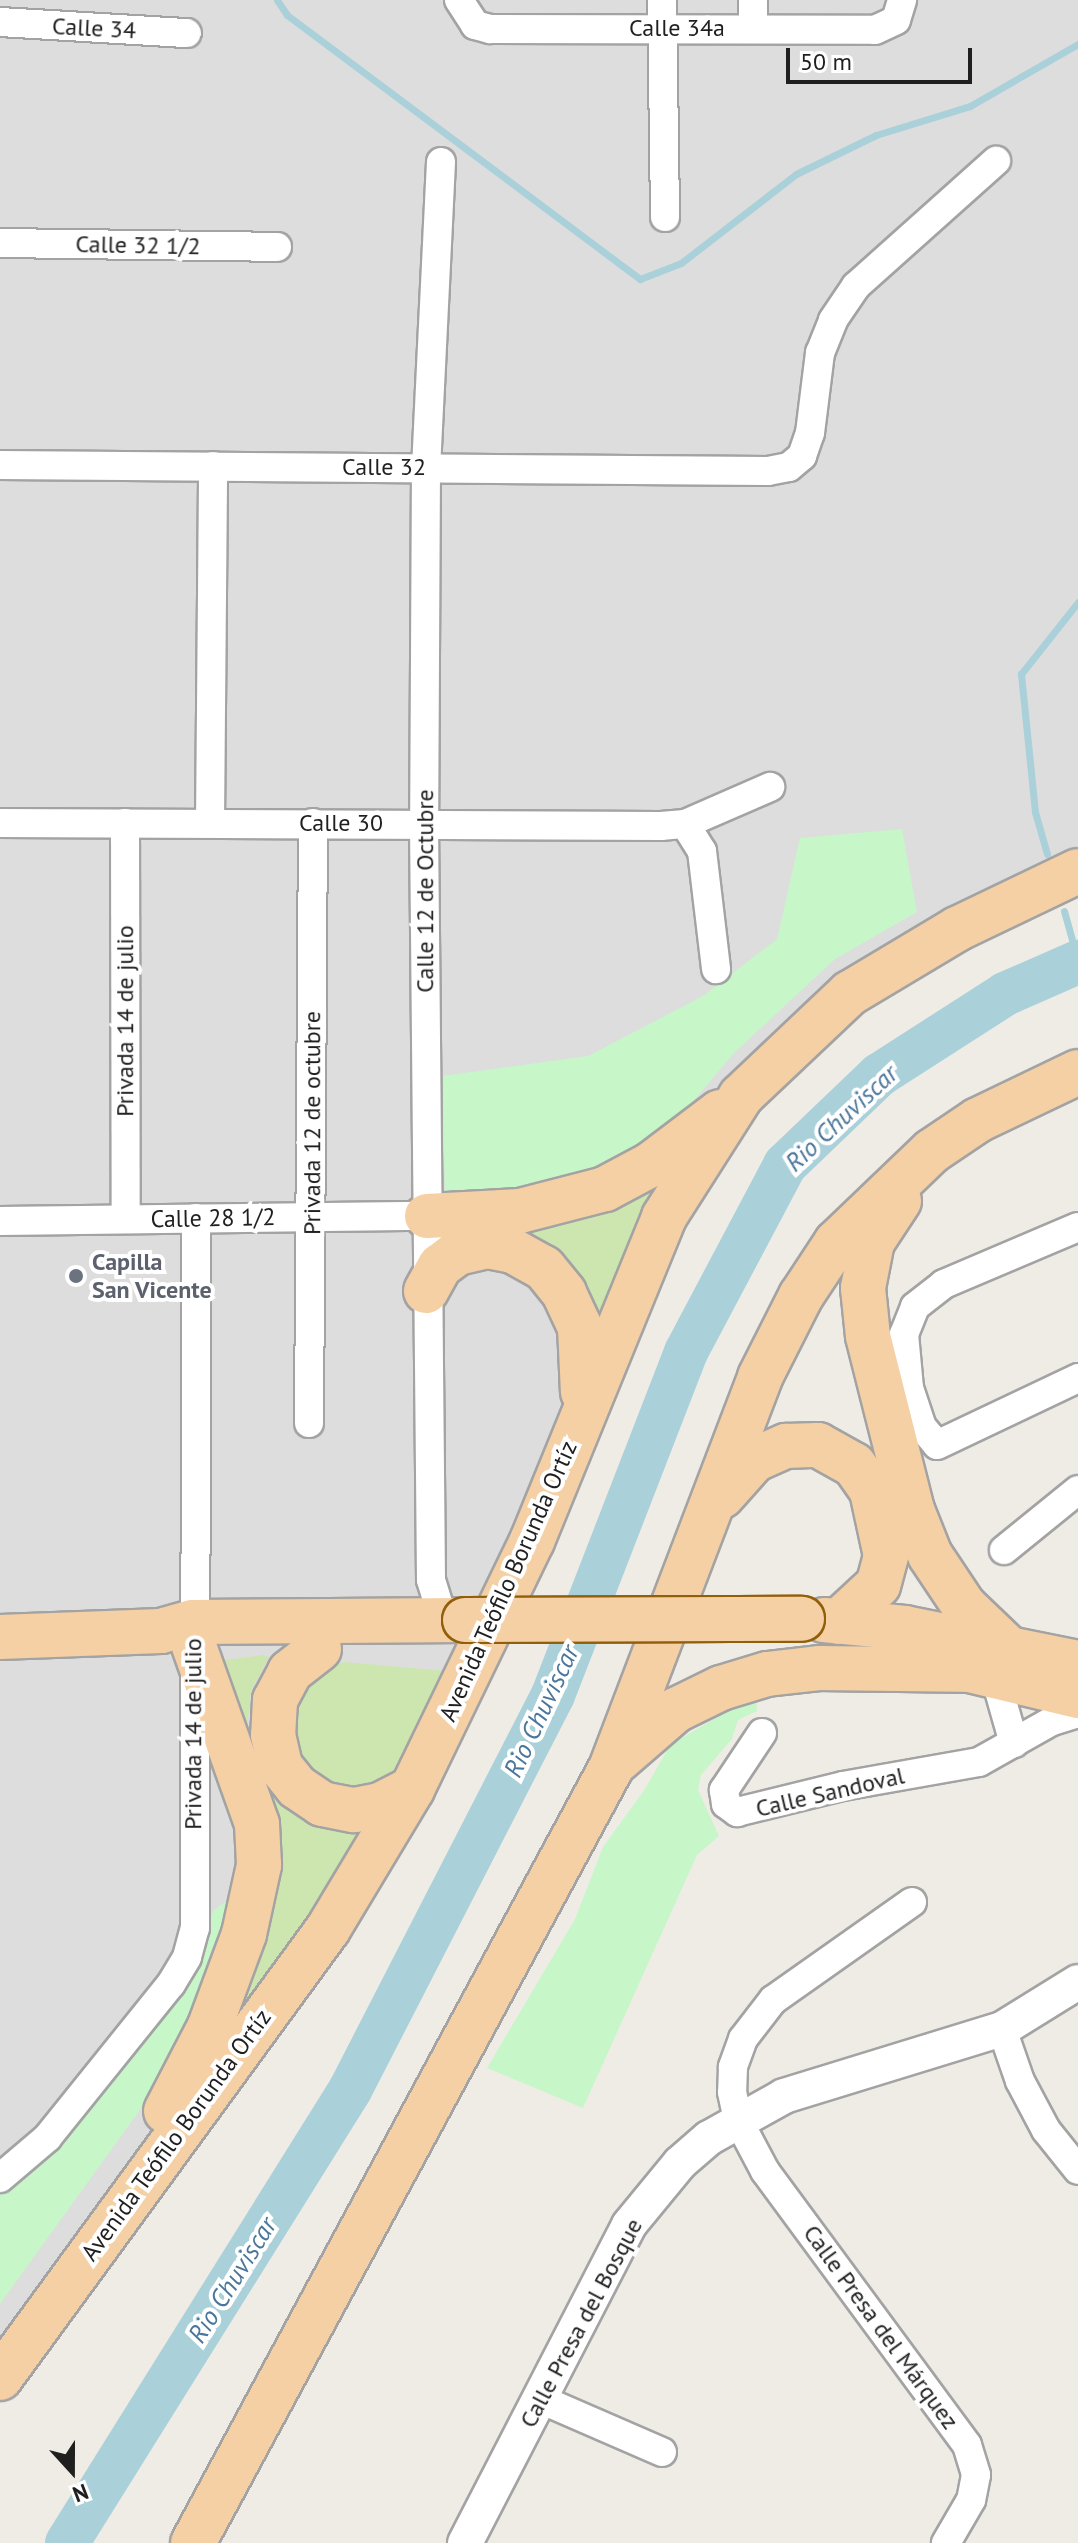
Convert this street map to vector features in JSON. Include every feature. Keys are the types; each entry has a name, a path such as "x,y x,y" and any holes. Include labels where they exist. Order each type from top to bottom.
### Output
{"main road":[{"name":"Avenida Teófilo Borunda Ortíz","path":"0,2378 128,2198 328,1929 412,1789 532,1541 664,1217 741,1096 850,993 957,929 1078,871"},
{"path":"193,2543 611,1768 760,1377 801,1296 836,1243 932,1151 978,1120 1078,1072"},
{"path":"427,1216 520,1211 605,1189 650,1165 741,1096"},
{"path":"932,1151 872,1242 863,1288 868,1336 912,1510 930,1555 964,1606 992,1663"},
{"path":"426,1291 440,1266 457,1253 487,1246 513,1251 544,1268 564,1293 580,1327 585,1363 581,1419"},
{"path":"712,1507 754,1460 786,1446 818,1445 854,1465 872,1491 886,1556 878,1585 807,1630"},
{"path":"182,1632 319,1649 456,1630"},
{"path":"807,1630 899,1656 992,1663"},
{"path":"0,1637 182,1632 807,1630 992,1663 1078,1696"},
{"path":"128,2198 210,2026 244,1934 259,1865 257,1824 182,1632"},
{"path":"319,1649 290,1672 275,1700 273,1735 280,1766 297,1787 322,1804 354,1810 380,1805 412,1789"},
{"path":"611,1768 676,1710 721,1688 767,1674 819,1668 1078,1663"}],"street":[{"name":"Calle 34a","path":"459,0 475,25 490,29 663,29 753,14 875,30 896,20 902,5"},
{"path":"662,0 665,217"},
{"name":"Calle 34","path":"0,22 187,33"},
{"name":"Calle 32","path":"0,465 768,471 789,467 802,456 820,353 833,320 856,286 996,161"},
{"name":"Calle 12 de Octubre","path":"441,162 426,467 426,1291 431,1580 456,1630"},
{"name":"Calle 32 1/2","path":"0,243 277,247"},
{"path":"210,823 213,466"},
{"name":"Calle 30","path":"0,823 685,824 770,787"},
{"name":"Privada 14 de julio","path":"125,823 126,1219"},
{"name":"Privada 12 de octubre","path":"309,1423 313,823"},
{"path":"685,824 702,851 716,969"},
{"name":"Calle 28 1/2","path":"0,1221 427,1216"},
{"name":"Privada 14 de julio","path":"0,2178 47,2138 171,1984 187,1957 195,1928 182,1632 196,1218"},
{"path":"1078,1227 965,1274 915,1307 904,1334 909,1388 929,1440 937,1445 950,1442 1078,1378"},
{"path":"1004,1550 1078,1490"},
{"path":"992,1663 1014,1743 1078,1713"},
{"name":"Calle Sandoval","path":"762,1733 724,1790 726,1804 737,1812 843,1786 979,1762 1014,1743"},
{"path":"738,2120 733,2067 743,2039 773,2000 820,1962 912,1902"},
{"name":"Calle Presa del Bosque","path":"465,2543 629,2225 680,2163 738,2120 830,2080 1002,2029 1078,1982"},
{"path":"1002,2029 1039,2117 1078,2170"},
{"name":"Calle Presa del Márquez","path":"738,2120 765,2171 967,2445 976,2475 946,2543"},
{"path":"540,2399 662,2452"}],"shaded area":[{"path":"0,0 1078,0 1078,871 957,929 741,1096 412,1789 0,2378"}],"green space":[{"path":"902,829 917,912 835,959 734,1053 672,1126 600,1169 514,1190 445,1194 442,1076 588,1056 703,996 777,939 800,838"},
{"path":"676,1171 616,1272 591,1342 588,1311 446,1230"},
{"path":"263,1655 269,1657 251,1691 247,1730 253,1762 271,1791 299,1815 324,1828 356,1832 363,1840 220,2045 257,1933 217,1661"},
{"path":"345,1662 457,1672 416,1755 374,1792 326,1788 290,1752 289,1709 320,1668"},
{"path":"756,1694 757,1711 738,1720 732,1739 701,1775 698,1790 719,1836 697,1855 583,2108 487,2068 575,1919 603,1847 645,1789 670,1745"},
{"path":"230,1898 210,1972 165,2075 0,2304 0,2181 205,1940 213,1911"}],"waterway":[{"path":"277,0 287,15 640,279 681,263 796,174 876,135 970,106 1078,44"},
{"path":"1047,854 1035,812 1021,674 1078,602"},
{"path":"1064,911 1078,961"},
{"name":"Rio Chuviscar","path":"67,2543 350,2090 553,1695 686,1352 785,1165 879,1075 1005,994 1078,962"}],"place":[{"name":"Capilla San Vicente","path":"76,1276"}]}
